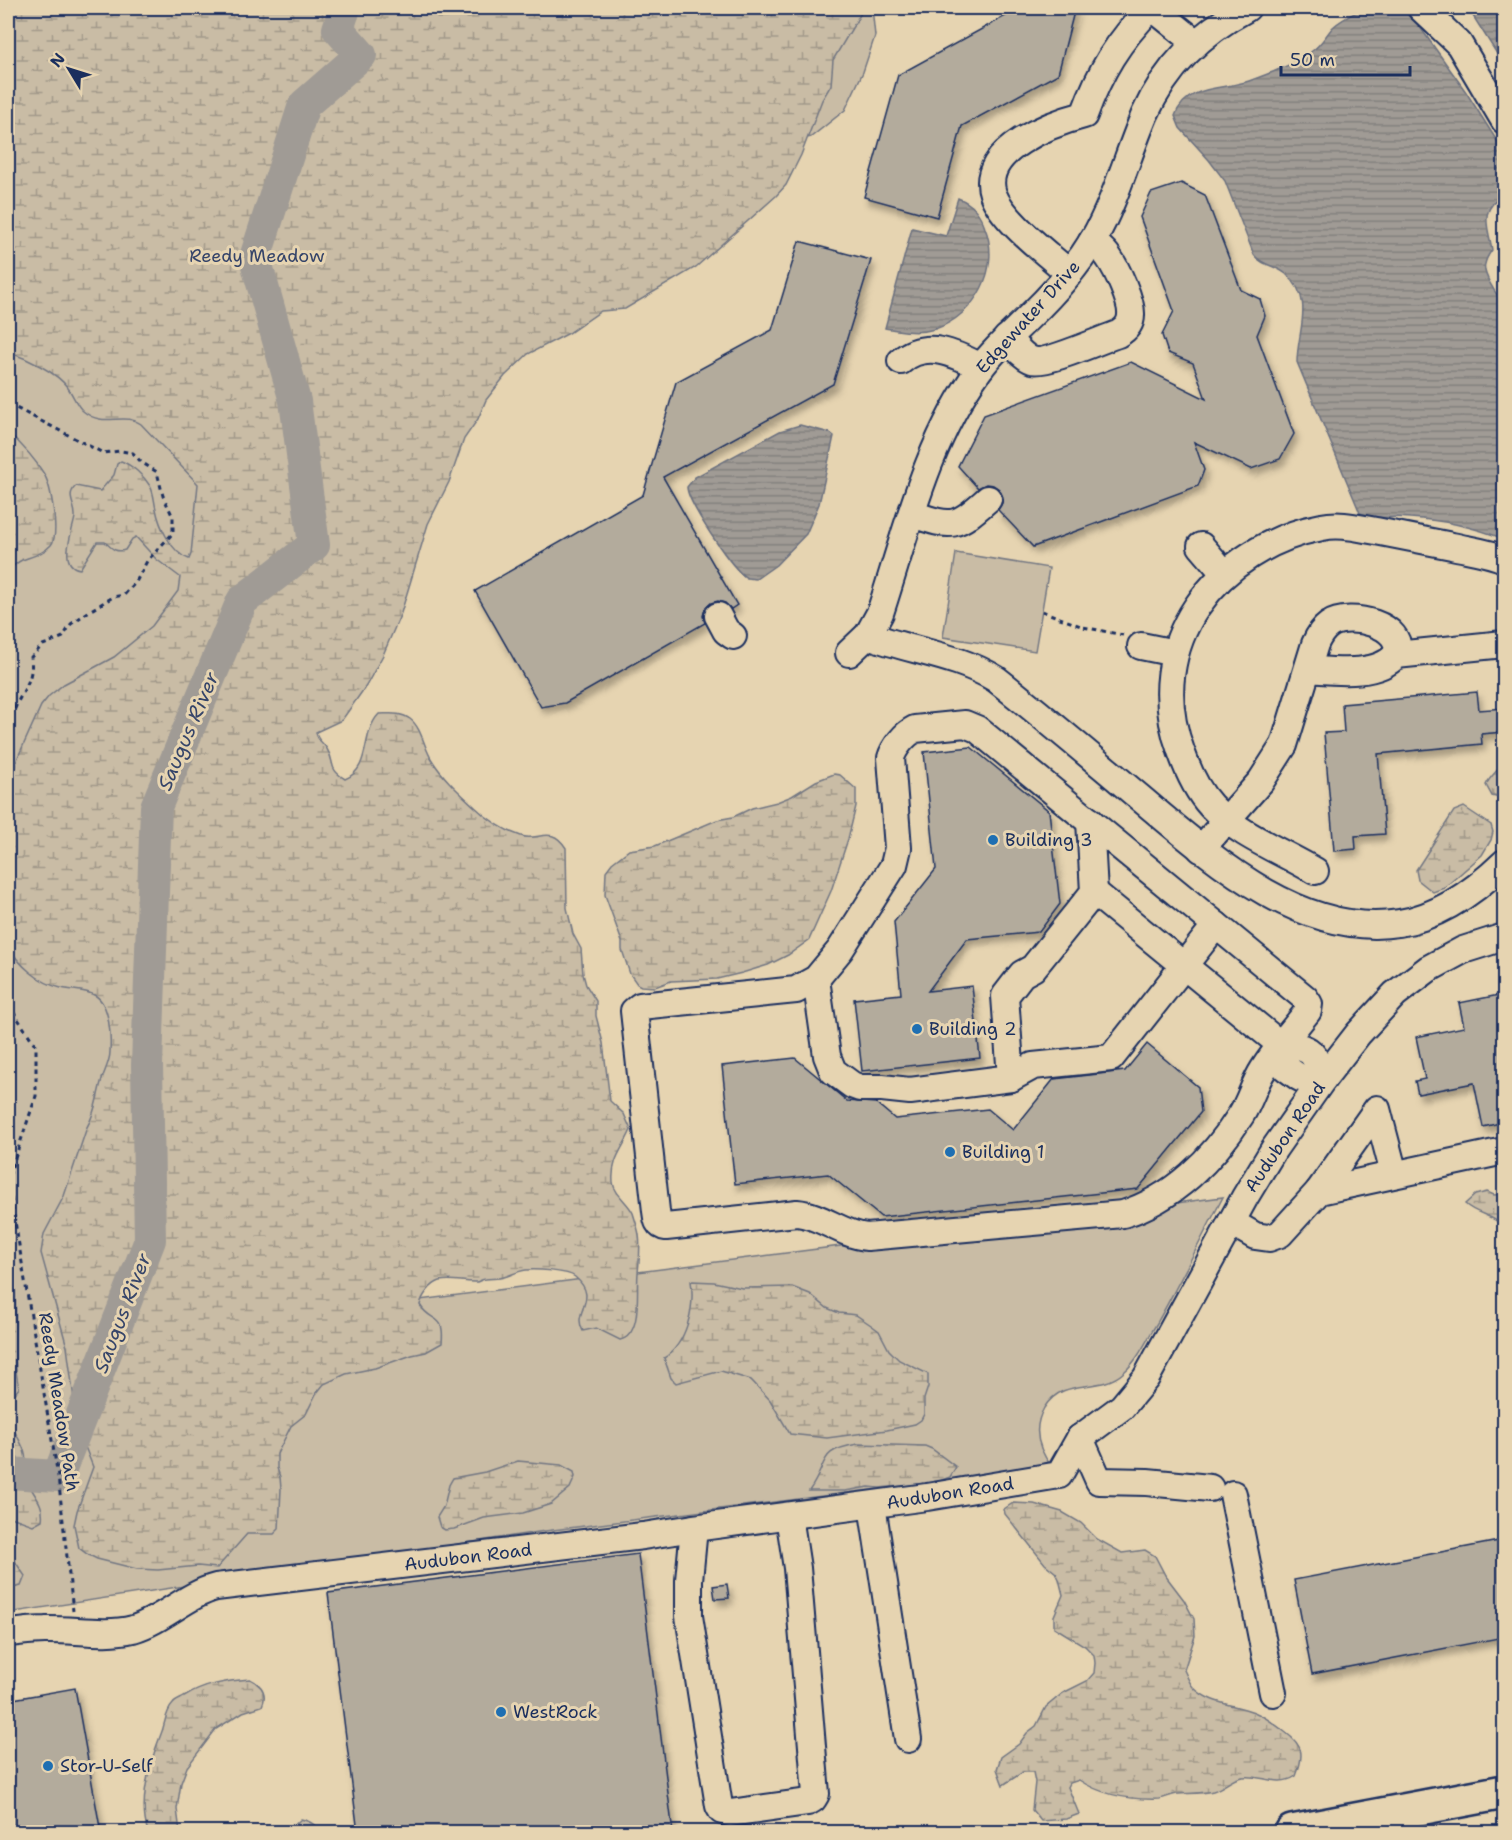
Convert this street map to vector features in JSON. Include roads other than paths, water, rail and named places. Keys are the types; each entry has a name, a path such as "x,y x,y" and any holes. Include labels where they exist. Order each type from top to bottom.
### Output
{"highway":[{"path":"1292,1833 1504,1792"}],"street":[{"path":"1069,273 1028,237 1000,206 992,188 994,169 999,160 1013,147 1066,120 1084,115 1096,82 1109,59 1131,27 1152,8 1195,42"},
{"name":"Edgewater Drive","path":"849,653 868,635 880,613 938,438 954,409 981,367 1048,298 1092,241 1121,182 1151,101 1172,70 1195,42 1247,8"},
{"path":"1421,8 1459,44 1504,120"},
{"path":"1007,338 1029,359 1040,362 1051,360 1118,334 1127,327 1131,320 1131,312 1121,282 1110,258 1092,241"},
{"path":"901,361 915,352 940,351 955,354 981,367"},
{"path":"912,514 938,523 952,524 965,519 988,499"},
{"path":"1316,871 1228,820 1212,807 1188,770 1172,727 1170,688 1175,653 1184,626 1191,614 1225,574 1249,555 1281,539 1323,526 1339,525 1482,552 1504,559"},
{"path":"1201,546 1225,574"},
{"path":"718,616 726,631 733,636"},
{"path":"1201,849 1262,781 1284,745 1321,632 1330,624 1338,621 1366,621 1384,629 1397,640 1399,647 1396,655"},
{"path":"868,635 893,645 962,662 996,679 1201,849 1247,880 1293,906 1340,922 1402,923 1432,913 1471,891 1504,863"},
{"path":"1137,641 1175,653"},
{"path":"1308,669 1337,671 1367,669 1384,664 1396,655 1504,644"},
{"path":"963,724 973,726 1216,925 1308,1002 1308,1011 1260,1075 1242,1114 1226,1137 1197,1170 1160,1198 1123,1214 867,1237 855,1235 810,1215 797,1213 666,1227 660,1225 656,1210 634,1011 640,1006 796,990 816,979 852,933 894,865 898,848 891,756 912,730 963,724"},
{"path":"1011,1078 1004,1003 1006,994 1022,974 1033,968 1094,892 1090,821"},
{"path":"1094,892 1281,1045 1286,1068 1300,1078 1323,1079"},
{"path":"816,979 830,1064 838,1077 852,1085 860,1088 910,1091 1011,1078 1033,1066 1111,1058 1216,925"},
{"name":"Audubon Road","path":"8,1634 44,1630 123,1631 138,1627 199,1593 216,1587 643,1536 872,1505 1059,1475 1080,1438 1117,1411 1146,1378 1231,1222 1274,1149 1323,1079 1380,1010 1412,980 1444,959 1463,950 1504,937"},
{"path":"1231,1222 1255,1236 1269,1238 1280,1234 1318,1191 1377,1109 1394,1174"},
{"path":"1318,1191 1504,1151"},
{"path":"1080,1438 1100,1481 1147,1482 1222,1491 1273,1693"},
{"path":"872,1505 908,1739"},
{"path":"694,1528 689,1580 689,1616 718,1804 722,1811 730,1813 808,1802 816,1794 797,1568 789,1516"}],"waterway":[{"name":"Saugus River","path":"8,1473 58,1476 150,1240 147,1065 156,807 242,601 314,545 295,401 255,258 304,105 361,55 338,29 345,8"}],"place":[{"name":"Building 3","path":"993,840"},
{"name":"Building 2","path":"917,1029"},
{"name":"Building 1","path":"950,1152"},
{"name":"WestRock","path":"501,1712"},
{"name":"Stor-U-Self","path":"48,1766"}],"park label":[{"name":"Reedy Meadow","path":"257,256"}]}
